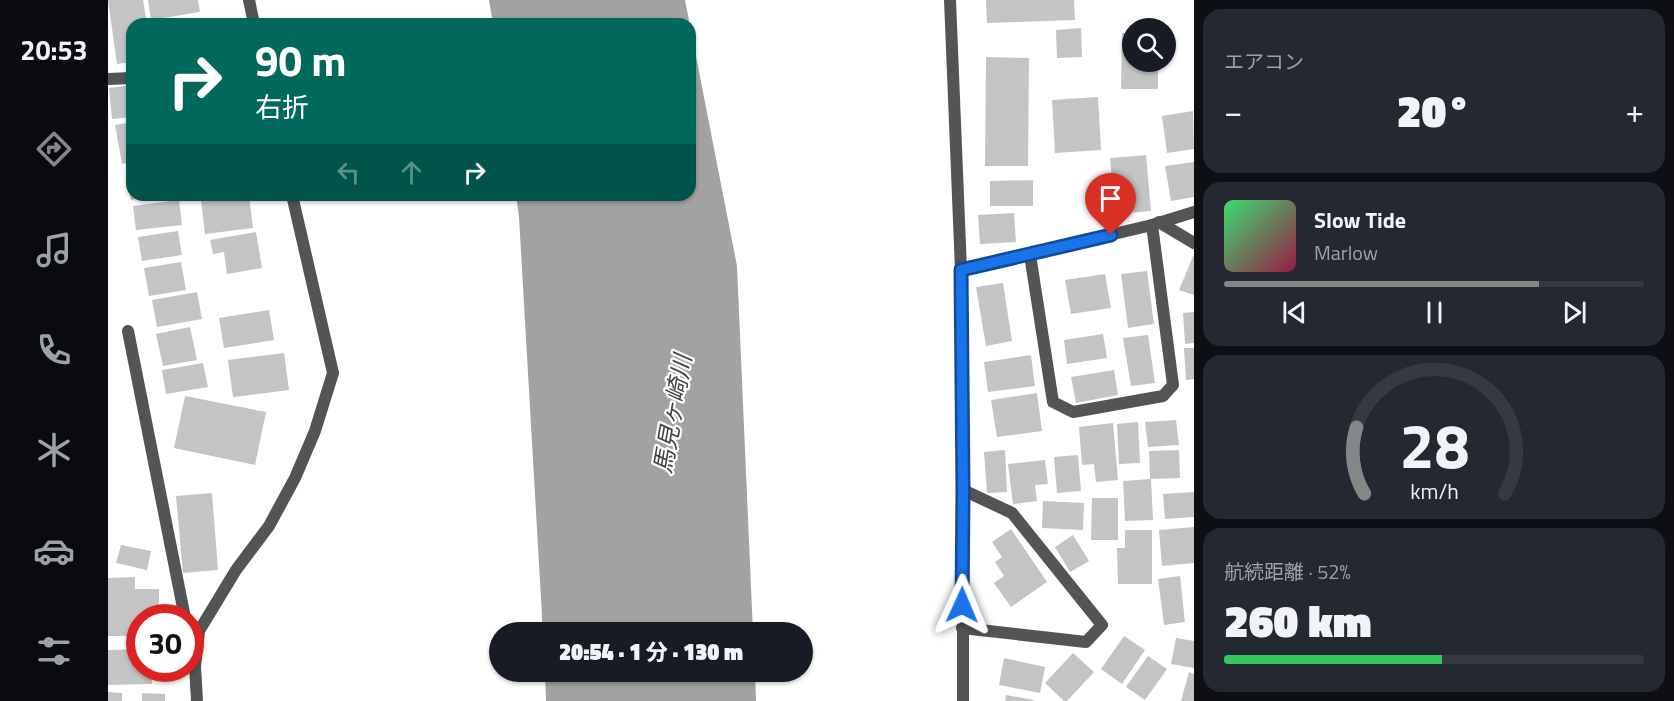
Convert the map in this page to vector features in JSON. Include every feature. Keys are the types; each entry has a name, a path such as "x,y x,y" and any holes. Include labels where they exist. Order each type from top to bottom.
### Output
{"street":[{"path":"249,0 253,18"},
{"path":"950,0 961,270 963,701"},
{"path":"108,79 126,78"},
{"path":"204,623 236,570 269,526 295,478 315,431 333,373 293,201"},
{"path":"961,270 1156,224 1194,212"},
{"path":"1030,255 1053,402 1072,412 1163,396 1173,385 1156,224"},
{"path":"1156,224 1194,243"},
{"path":"128,331 181,604"},
{"path":"962,628 1086,642 1102,625 1012,513 963,490"},
{"path":"196,682 197,701"}],"water":[{"path":"489,0 685,0 689,18 492,18"},
{"name":"馬見ヶ崎川","path":"696,57 737,266 753,622 542,622 517,201 696,201"},
{"path":"545,682 755,682 756,701 546,701"}],"building":[{"path":"108,0 143,0 146,18 126,18 126,63 117,64"},
{"path":"148,0 198,0 200,12 151,18"},
{"path":"986,0 1074,0 1075,20 987,23"},
{"path":"1081,28 1082,57 1057,58 1056,30"},
{"path":"1122,33 1122,72 1158,72 1158,89 1121,89"},
{"path":"986,57 1029,58 1028,166 985,166"},
{"path":"126,86 126,118 112,119 109,88"},
{"path":"1098,97 1101,150 1055,153 1052,100"},
{"path":"1193,111 1194,149 1167,153 1162,116"},
{"path":"126,123 126,163 122,164 115,125"},
{"path":"1146,155 1151,211 1115,214 1110,158"},
{"path":"1194,162 1194,197 1171,201 1165,166"},
{"path":"1033,180 1033,206 990,206 990,181"},
{"path":"179,201 182,225 136,230 133,206"},
{"path":"201,201 250,201 253,228 205,234"},
{"path":"1014,213 1016,242 980,244 978,215"},
{"path":"178,231 182,255 142,261 138,237"},
{"path":"256,232 262,268 227,274 224,252 213,254 210,240"},
{"path":"1194,254 1194,295 1179,290"},
{"path":"181,262 186,290 149,296 144,268"},
{"path":"1147,271 1154,324 1128,328 1121,274"},
{"path":"1105,274 1111,308 1071,314 1065,280"},
{"path":"1003,283 1012,341 986,346 976,287"},
{"path":"197,292 202,319 157,327 152,300"},
{"path":"269,310 274,340 224,348 219,318"},
{"path":"1194,312 1194,343 1185,344 1183,313"},
{"path":"190,327 197,360 163,366 156,334"},
{"path":"1103,334 1107,358 1067,364 1064,340"},
{"path":"1148,335 1155,383 1131,386 1123,338"},
{"path":"1184,348 1194,348 1194,379 1186,380"},
{"path":"284,353 289,390 233,397 228,360"},
{"path":"1031,355 1035,386 988,392 984,362"},
{"path":"203,363 208,387 166,394 162,370"},
{"path":"1114,370 1118,395 1076,403 1071,377"},
{"path":"1037,393 1042,431 997,437 991,400"},
{"path":"185,396 266,412 255,465 174,448"},
{"path":"1176,420 1179,445 1148,447 1145,422"},
{"path":"1138,422 1140,463 1119,464 1117,424"},
{"path":"1113,423 1118,480 1096,482 1094,464 1082,465 1079,427"},
{"path":"1005,450 1007,492 987,493 984,452"},
{"path":"1179,450 1180,478 1150,479 1149,451"},
{"path":"1078,455 1081,491 1057,493 1054,457"},
{"path":"1045,460 1048,484 1035,485 1037,501 1013,504 1008,464"},
{"path":"1151,479 1153,520 1125,521 1123,481"},
{"path":"1194,492 1194,517 1165,519 1163,494"},
{"path":"212,493 218,570 183,573 176,496"},
{"path":"1092,498 1118,498 1118,540 1091,540"},
{"path":"1043,501 1084,503 1083,530 1042,528"},
{"path":"1194,527 1194,563 1162,566 1159,530"},
{"path":"1011,529 1047,582 1011,607 994,583 1004,576 995,562 1002,557 992,542"},
{"path":"1125,530 1152,530 1152,584 1118,584 1117,548 1125,548"},
{"path":"1073,535 1089,561 1070,572 1055,547"},
{"path":"121,545 151,551 147,570 116,563"},
{"path":"1180,576 1185,622 1164,625 1158,579"},
{"path":"135,577 135,589 159,589 159,604 126,604 126,636 108,636 108,578"},
{"path":"1124,636 1145,650 1122,684 1101,669"},
{"path":"1176,638 1194,641 1194,668 1171,664"},
{"path":"126,649 126,682 152,682 152,684 108,685 108,650"},
{"path":"1073,653 1094,672 1067,701 1064,701 1045,683"},
{"path":"1148,656 1167,669 1145,700 1126,687"},
{"path":"1004,658 1045,667 1040,693 999,685"},
{"path":"1189,672 1194,674 1194,701 1181,701"},
{"path":"108,692 122,693 122,701 108,701"},
{"path":"142,693 165,694 165,701 142,701"},
{"path":"1006,695 1034,700 1034,701 1005,701"}],"route":[{"path":"962,605 961,270 1111,235"}]}
